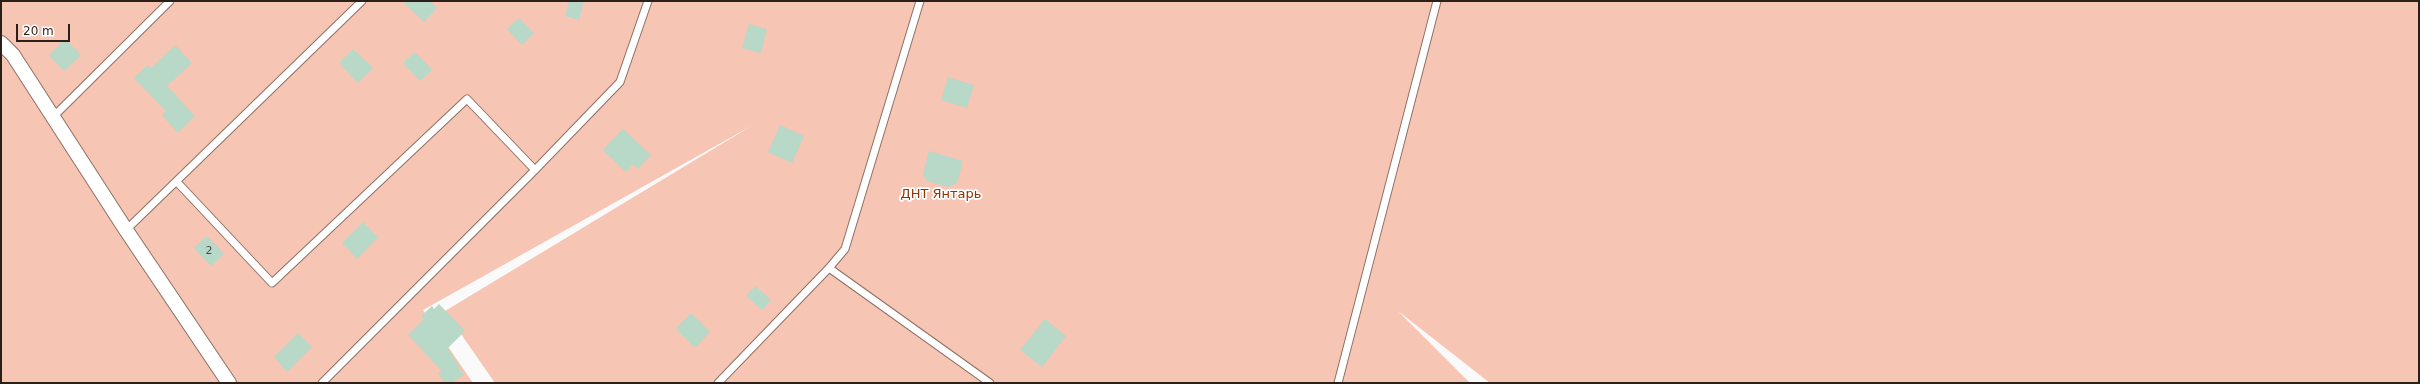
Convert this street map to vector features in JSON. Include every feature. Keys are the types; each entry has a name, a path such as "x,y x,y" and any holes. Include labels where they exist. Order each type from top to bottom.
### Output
{"street":[{"path":"1,43 13,55 126,230 229,383"}],"lane":[{"path":"53,117 170,1"},
{"path":"126,230 362,1"},
{"path":"322,383 535,170 620,82 648,1"},
{"path":"718,383 829,268 845,249 920,1"},
{"path":"1338,383 1438,1"},
{"path":"177,182 272,283 466,99 535,170"},
{"path":"829,268 990,383"}],"green space":[{"name":"ДНТ Янтарь","path":"1,1 2419,1 2419,383 1490,383 1398,311 1470,383 495,383 445,311 753,125 423,310 473,383 1,383"}],"building":[{"path":"402,1 430,1 437,8 424,22"},
{"path":"569,1 584,1 579,20 565,16"},
{"path":"519,18 534,33 522,45 507,29"},
{"path":"749,24 767,29 761,53 742,48"},
{"path":"65,39 81,55 64,71 49,55"},
{"path":"175,45 192,63 167,86 195,116 178,133 162,115 166,111 134,78 148,65 151,68"},
{"path":"353,49 373,68 358,83 339,63"},
{"path":"415,52 432,70 420,81 403,63"},
{"path":"948,77 974,85 967,108 941,100"},
{"path":"780,125 804,136 792,163 768,152"},
{"path":"623,129 651,155 638,169 633,164 626,172 603,150"},
{"path":"929,151 963,161 957,183 948,187 927,181 923,174"},
{"path":"363,222 378,237 357,259 342,243"},
{"path":"207,236 224,254 211,266 194,248"},
{"path":"755,286 771,300 762,310 746,296"},
{"path":"439,304 465,331 448,348 464,375 451,383 445,383 438,373 442,371 408,335 424,319 421,316 432,306 434,309"},
{"path":"691,313 710,332 695,348 676,329"},
{"path":"1045,319 1066,336 1042,367 1020,350"},
{"path":"298,333 312,347 287,372 274,357"}]}
